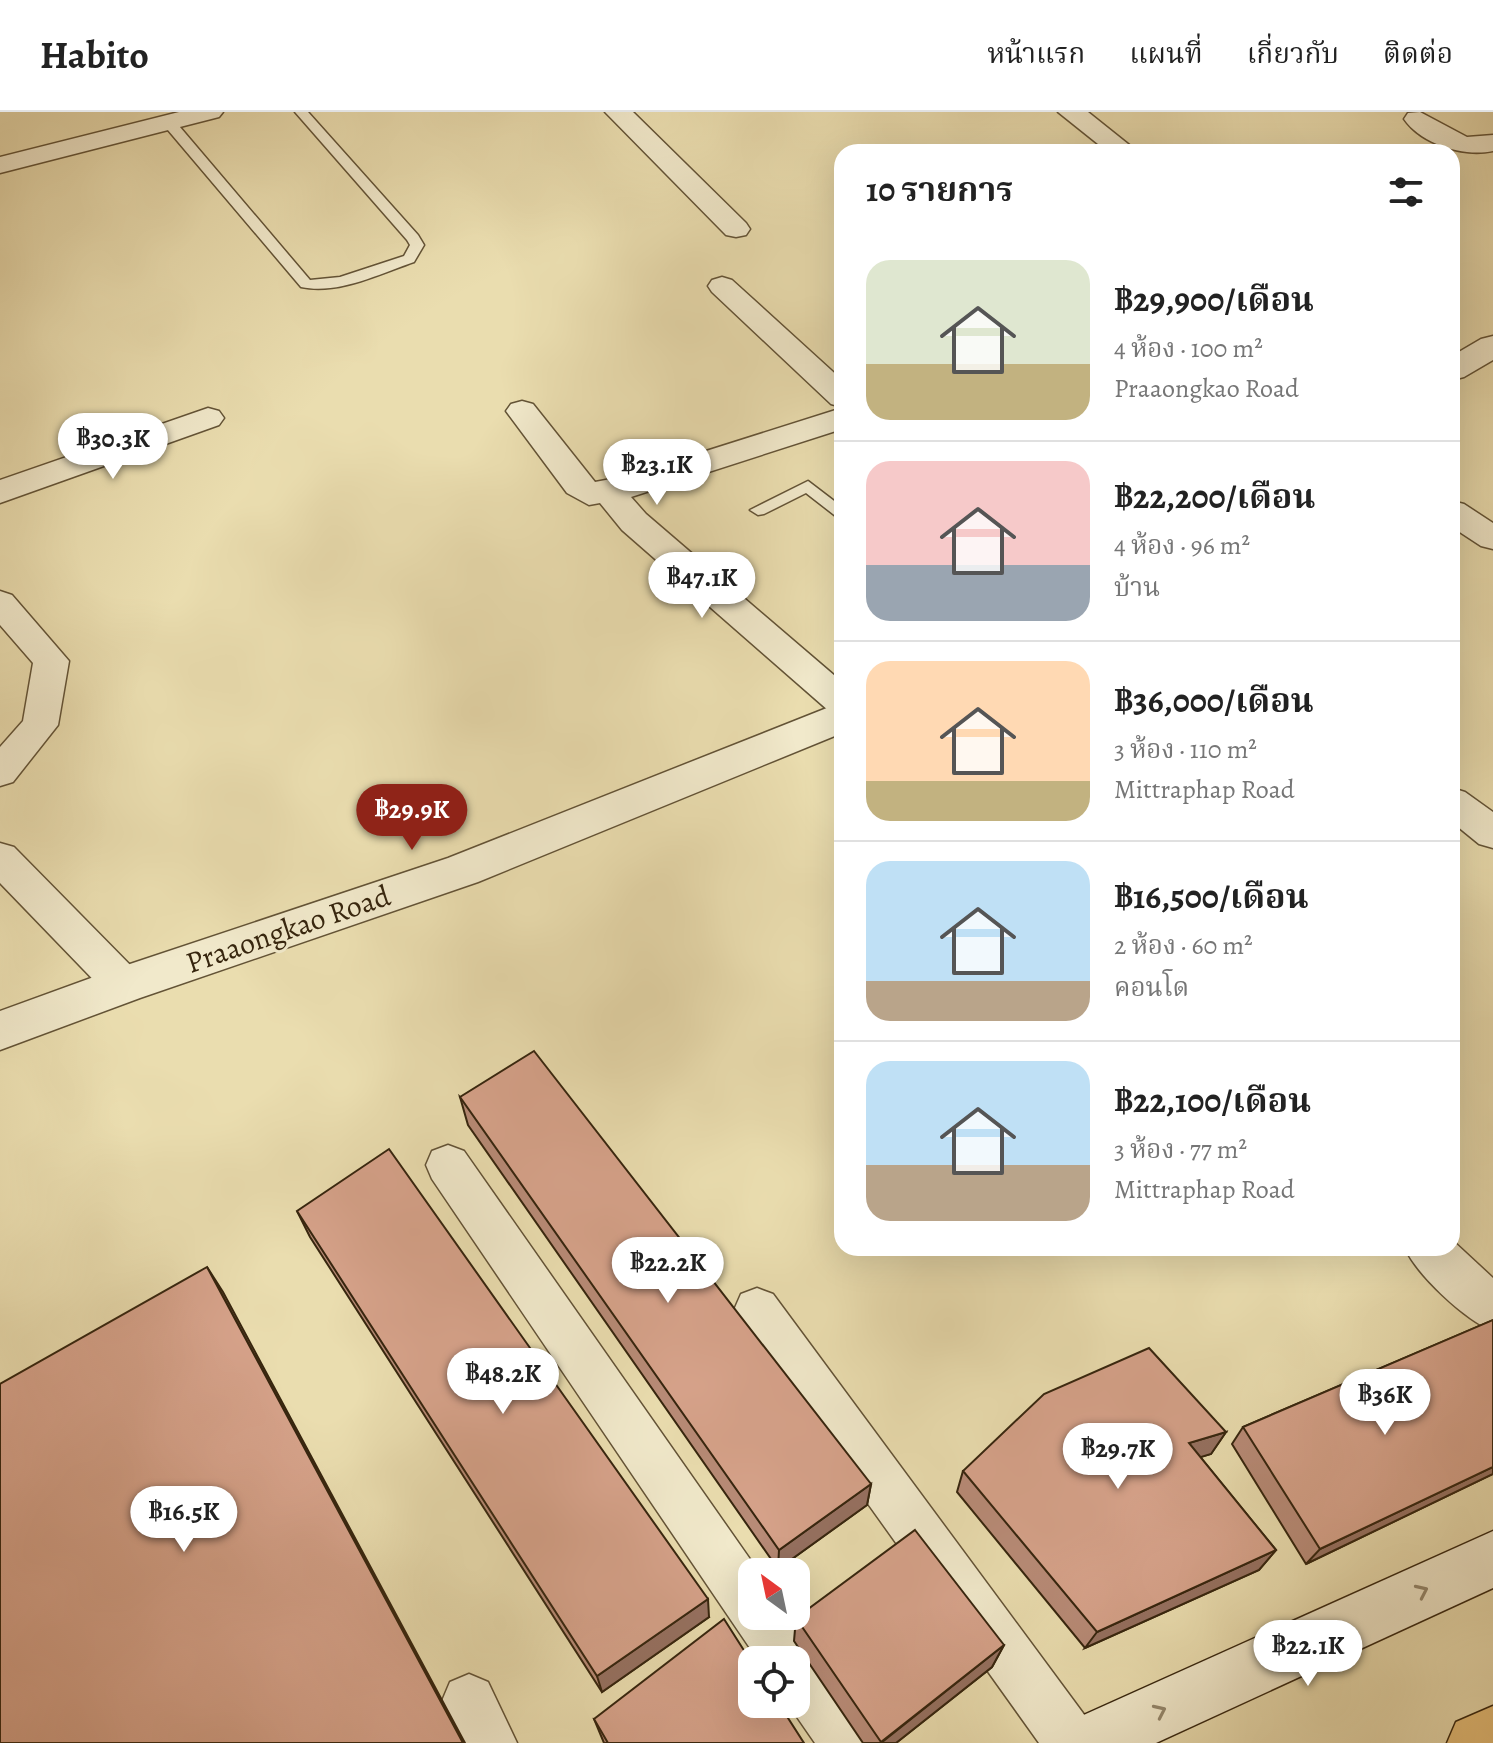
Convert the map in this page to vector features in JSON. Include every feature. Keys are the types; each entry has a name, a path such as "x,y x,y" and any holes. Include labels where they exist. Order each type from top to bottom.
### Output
{"main road":[{"path":"1477,1743 1493,1736"}],"street":[{"path":"3,159 210,112"},
{"path":"618,112 736,229"},
{"path":"1071,112 1114,144"},
{"path":"1417,119 1459,144"},
{"path":"1460,144 1480,147 1493,143"},
{"path":"722,286 834,390"},
{"path":"1460,365 1493,346"},
{"path":"522,411 578,486 589,494 609,492 834,421"},
{"path":"0,492 208,418"},
{"path":"609,492 634,522 834,695"},
{"path":"1460,517 1493,538"},
{"path":"0,603 51,661 40,725 0,772"},
{"name":"Praaongkao Road","path":"0,1031 124,985 463,870 834,720"},
{"path":"1460,808 1493,833"},
{"path":"0,858 124,985"},
{"path":"448,1165 738,1586"},
{"path":"1437,1256 1493,1309"},
{"path":"757,1310 1072,1743"},
{"path":"1089,1743 1493,1559"},
{"path":"810,1689 847,1743"}],"lane":[{"path":"169,123 306,284 315,286 332,282 409,259 417,245 413,238 301,112"},
{"path":"758,510 808,486 834,509"}],"building":[{"path":"534,1051 871,1484 779,1550 460,1097"},
{"path":"389,1149 708,1599 597,1676 297,1211"},
{"path":"207,1267 463,1743 0,1743 0,1384"},
{"path":"1493,1320 1493,1467 1320,1549 1243,1427"},
{"path":"1149,1348 1226,1432 1189,1443 1276,1550 1097,1632 963,1471 1044,1394"},
{"path":"915,1530 1004,1645 881,1742 804,1630 810,1630 810,1608"},
{"path":"724,1619 741,1646 738,1646 738,1718 788,1718 804,1743 608,1743 594,1719"}]}
